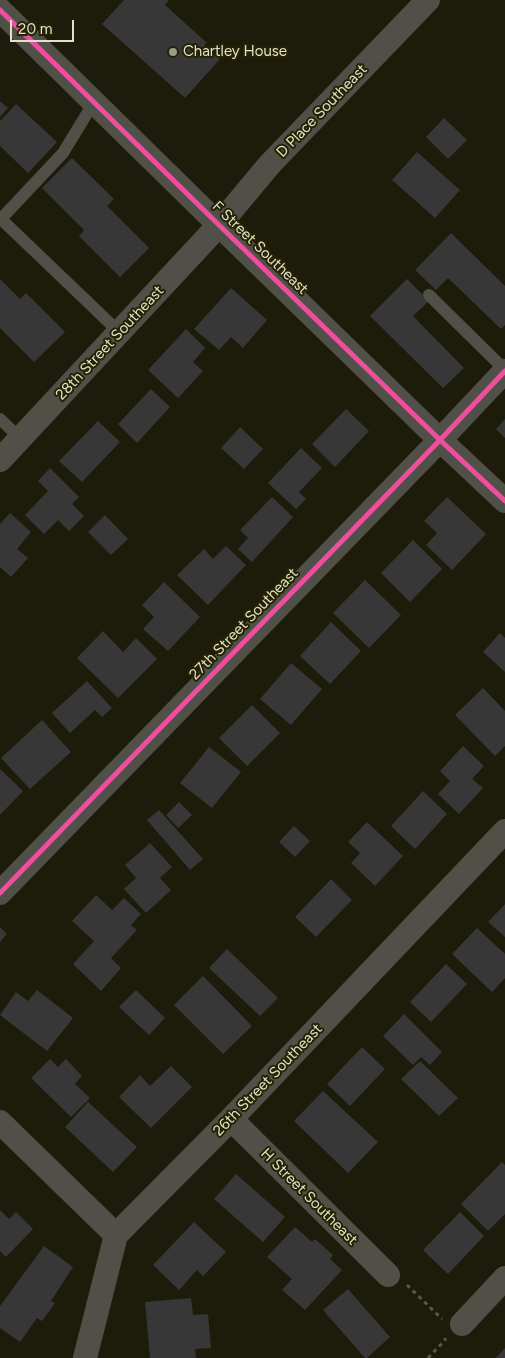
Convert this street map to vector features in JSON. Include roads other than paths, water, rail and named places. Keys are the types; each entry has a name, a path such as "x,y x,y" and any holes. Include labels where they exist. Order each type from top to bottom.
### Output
{"street":[{"name":"D Place Southeast","path":"219,225 270,164 428,0"},
{"name":"F Street Southeast","path":"0,10 440,440 505,501"},
{"name":"28th Street Southeast","path":"0,460 219,225"},
{"name":"27th Street Southeast","path":"0,893 440,440 505,370"},
{"name":"26th Street Southeast","path":"116,1235 230,1119 505,831"},
{"name":"H Street Southeast","path":"230,1119 388,1275"},
{"path":"0,1122 116,1235 85,1358"},
{"path":"450,1326 505,1278"}],"lane":[{"path":"94,102 63,153 0,218 119,332"},
{"path":"429,295 505,370"},
{"path":"0,419 20,438"}],"place":[{"name":"Chartley House","path":"173,52"}]}
